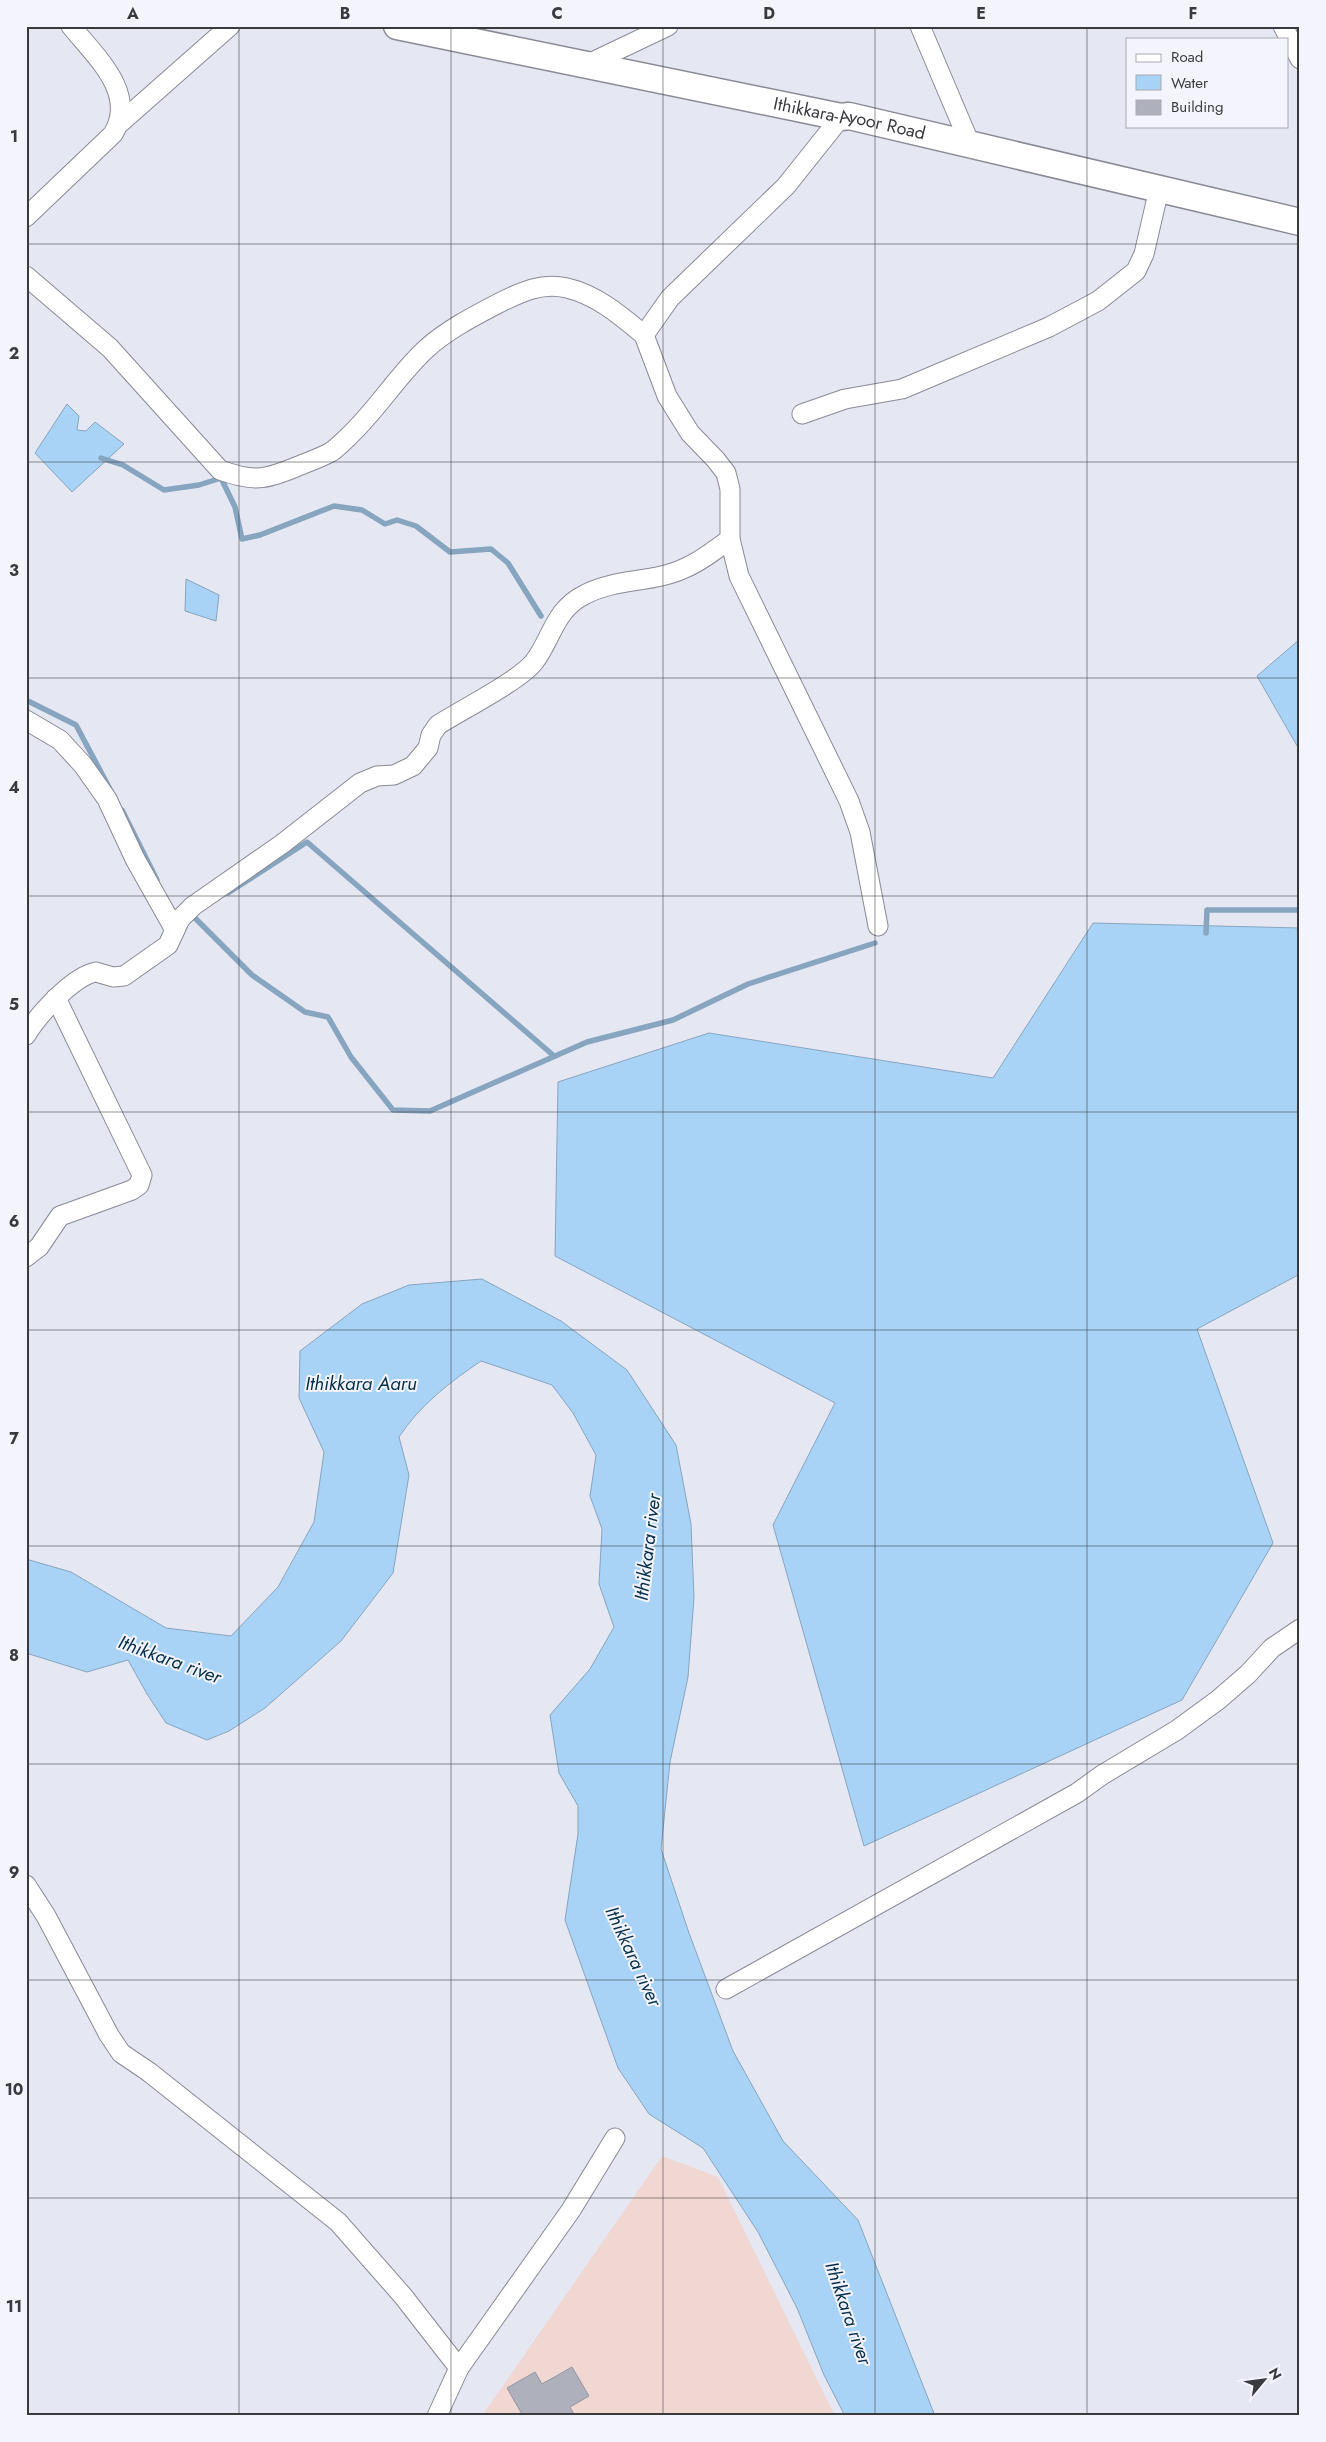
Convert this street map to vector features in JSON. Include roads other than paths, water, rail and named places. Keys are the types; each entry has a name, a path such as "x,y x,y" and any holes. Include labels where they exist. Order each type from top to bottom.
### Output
{"main road":[{"name":"Ithikkara-Ayoor Road","path":"398,26 841,117 848,116 1300,222"}],"street":[{"path":"71,26 108,73 119,92 122,102 119,124"},
{"path":"26,217 113,134 119,124 230,26"},
{"path":"586,65 668,26"},
{"path":"920,26 970,144"},
{"path":"1283,26 1300,59"},
{"path":"644,335 670,298 786,186 841,117"},
{"path":"802,414 845,399 902,389 1049,327 1098,301 1136,271 1144,254 1159,188"},
{"path":"26,276 110,348 220,470 244,479 269,478 332,451 364,422 390,388 426,349 447,333 480,313 527,289 549,286 567,288 588,295 614,310 644,335 667,396 690,433 726,472 730,489 730,539 739,576 849,801 860,832 878,926"},
{"path":"26,1035 36,1018 56,998 92,973 102,972 118,978 124,976 168,945 180,919 193,906 282,844 360,783 377,776 394,775 413,766 428,748 431,735 438,725 518,676 534,663 557,621 566,609 585,594 621,582 659,576 685,569 730,539"},
{"path":"26,720 60,740 88,772 107,800 135,859 174,930"},
{"path":"26,1257 39,1247 60,1216 132,1190 139,1185 142,1175 56,998"},
{"path":"726,1988 1077,1793 1102,1775 1151,1747 1218,1700 1248,1674 1272,1648 1300,1629"},
{"path":"26,1885 46,1916 109,2035 121,2053 172,2090 338,2222 403,2296 459,2368"},
{"path":"437,2416 459,2368 571,2210 615,2138"}],"water":[{"path":"67,404 79,416 77,430 86,431 95,422 124,444 72,492 35,453"},
{"path":"186,579 219,595 216,621 185,611"},
{"path":"1300,639 1300,751 1257,676"},
{"path":"1093,923 1300,928 1300,1274 1197,1329 1273,1543 1182,1700 864,1846 773,1525 835,1403 555,1256 558,1082 709,1033 993,1078"},
{"name":"Ithikkara Aaru","path":"482,1279 561,1321 627,1370 676,1445 691,1524 694,1597 688,1677 670,1762 661,1849 689,1933 733,2051 783,2141 858,2220 935,2416 845,2416 824,2375 797,2308 758,2232 703,2148 649,2114 618,2068 565,1920 578,1834 578,1806 559,1773 550,1715 590,1669 614,1627 599,1584 602,1529 590,1496 596,1455 573,1413 552,1385 481,1361 458,1377 426,1404 399,1437 409,1475 393,1573 341,1641 265,1708 229,1731 207,1740 166,1723 128,1660 87,1672 26,1653 26,1559 71,1572 166,1628 231,1636 278,1587 314,1522 324,1452 299,1398 300,1351 362,1304 409,1285"}],"waterway":[{"path":"101,458 123,465 164,490 199,485 221,478 235,507 242,539 260,535 334,506 362,510 385,524 397,520 416,526 450,552 491,549 508,563 541,616"},
{"path":"26,700 76,725 111,791"},
{"path":"122,810 157,880"},
{"path":"228,893 307,842 554,1056"},
{"path":"1206,933 1207,910 1300,910"},
{"path":"195,914 193,916 252,975 305,1012 328,1017 351,1057 393,1110 430,1111 587,1042 673,1020 748,984 875,943"}],"water label":[{"name":"Ithikkara river","path":"647,1547"},
{"name":"Ithikkara river","path":"170,1659"},
{"name":"Ithikkara river","path":"634,1956"},
{"name":"Ithikkara river","path":"849,2313"}]}
